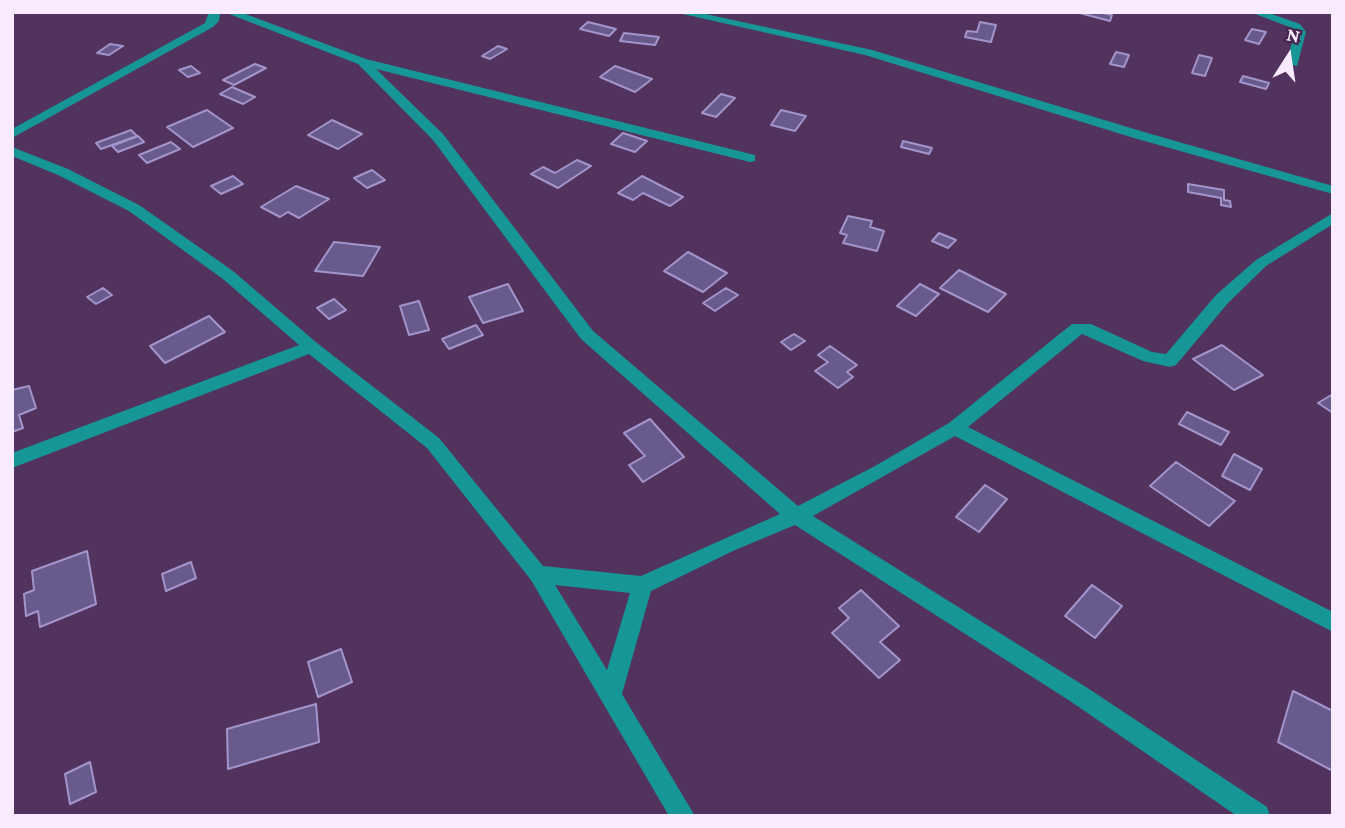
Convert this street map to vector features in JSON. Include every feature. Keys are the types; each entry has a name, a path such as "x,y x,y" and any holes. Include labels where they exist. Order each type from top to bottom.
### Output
{"street":[{"path":"12,134 209,24 213,21 215,12"},
{"path":"229,12 362,62 750,158"},
{"path":"679,12 868,52 1139,135 1333,190"},
{"path":"1255,12 1296,26 1300,32 1293,64"},
{"path":"362,62 438,137 587,335 796,516 1078,694 1258,816"},
{"path":"12,151 63,172 134,208 228,275 312,347 433,443 538,575 683,816"},
{"path":"538,575 642,585 728,544 796,516 882,471 955,428 1078,328 1085,328 1149,357 1170,361 1222,299 1261,263 1333,217"},
{"path":"12,461 312,347"},
{"path":"955,428 1333,623"},
{"path":"611,695 642,585"}],"building":[{"path":"1076,12 1099,12 1112,15 1110,21"},
{"path":"588,22 616,29 609,36 580,29"},
{"path":"980,22 996,25 991,42 965,37 967,31 977,32"},
{"path":"1252,29 1266,32 1259,44 1245,40"},
{"path":"624,33 659,37 655,45 620,41"},
{"path":"110,44 123,46 109,55 97,53"},
{"path":"498,46 507,49 490,59 482,56"},
{"path":"1116,52 1129,55 1124,67 1110,64"},
{"path":"1199,55 1212,58 1205,76 1192,73"},
{"path":"255,64 266,68 234,85 223,80"},
{"path":"191,66 200,73 188,77 179,70"},
{"path":"615,66 652,79 635,92 600,77"},
{"path":"1243,76 1269,83 1266,89 1240,82"},
{"path":"232,87 255,97 243,104 220,94"},
{"path":"721,94 735,98 716,117 702,113"},
{"path":"207,110 233,128 193,147 167,127"},
{"path":"781,110 806,116 795,131 771,125"},
{"path":"332,120 362,134 338,149 308,135"},
{"path":"131,130 137,136 101,149 96,143"},
{"path":"623,133 647,141 635,152 611,144"},
{"path":"138,136 144,142 118,152 112,146"},
{"path":"903,141 932,148 929,154 901,147"},
{"path":"171,142 180,149 147,163 139,155"},
{"path":"577,160 591,166 558,188 531,174 543,167 555,173"},
{"path":"372,170 385,180 367,188 354,178"},
{"path":"233,176 243,184 221,194 211,186"},
{"path":"642,176 683,197 670,206 643,193 633,200 618,193"},
{"path":"1188,184 1224,190 1224,200 1230,201 1231,207 1221,205 1221,198 1188,192"},
{"path":"296,186 329,199 299,218 288,212 280,217 261,207"},
{"path":"848,216 872,221 870,227 884,231 877,251 843,243 847,235 840,233"},
{"path":"939,233 956,240 948,248 932,241"},
{"path":"334,242 380,247 363,276 315,271"},
{"path":"688,252 727,273 703,292 664,271"},
{"path":"959,270 1006,294 988,312 940,288"},
{"path":"508,284 523,311 483,323 469,297"},
{"path":"920,284 939,294 916,316 897,306"},
{"path":"103,288 112,295 96,304 87,297"},
{"path":"726,288 738,295 715,311 703,303"},
{"path":"334,299 346,310 329,319 317,308"},
{"path":"419,301 429,330 409,335 400,306"},
{"path":"209,316 225,332 165,363 150,346"},
{"path":"476,325 483,335 449,349 442,339"},
{"path":"794,334 805,341 791,350 781,342"},
{"path":"1222,345 1263,375 1234,390 1193,359"},
{"path":"830,346 857,365 847,372 853,377 838,388 815,371 828,362 818,355"},
{"path":"29,386 36,408 19,415 23,428 12,432 12,390"},
{"path":"1333,394 1333,413 1318,403"},
{"path":"1187,412 1229,432 1221,445 1179,424"},
{"path":"650,419 684,457 643,482 629,465 645,456 624,433"},
{"path":"1234,454 1262,469 1250,490 1222,476"},
{"path":"1176,462 1235,501 1209,526 1150,486"},
{"path":"985,485 1007,499 979,532 956,517"},
{"path":"87,551 96,604 40,627 38,611 26,616 24,594 34,590 32,571"},
{"path":"191,562 196,578 166,591 162,574"},
{"path":"1092,585 1122,606 1095,638 1065,616"},
{"path":"861,590 899,626 880,642 900,660 879,678 832,633 849,618 839,608"},
{"path":"341,649 352,682 318,697 308,662"},
{"path":"1293,691 1333,711 1333,771 1278,742"},
{"path":"316,704 319,742 228,769 227,729"},
{"path":"90,762 96,792 70,804 65,774"}]}
